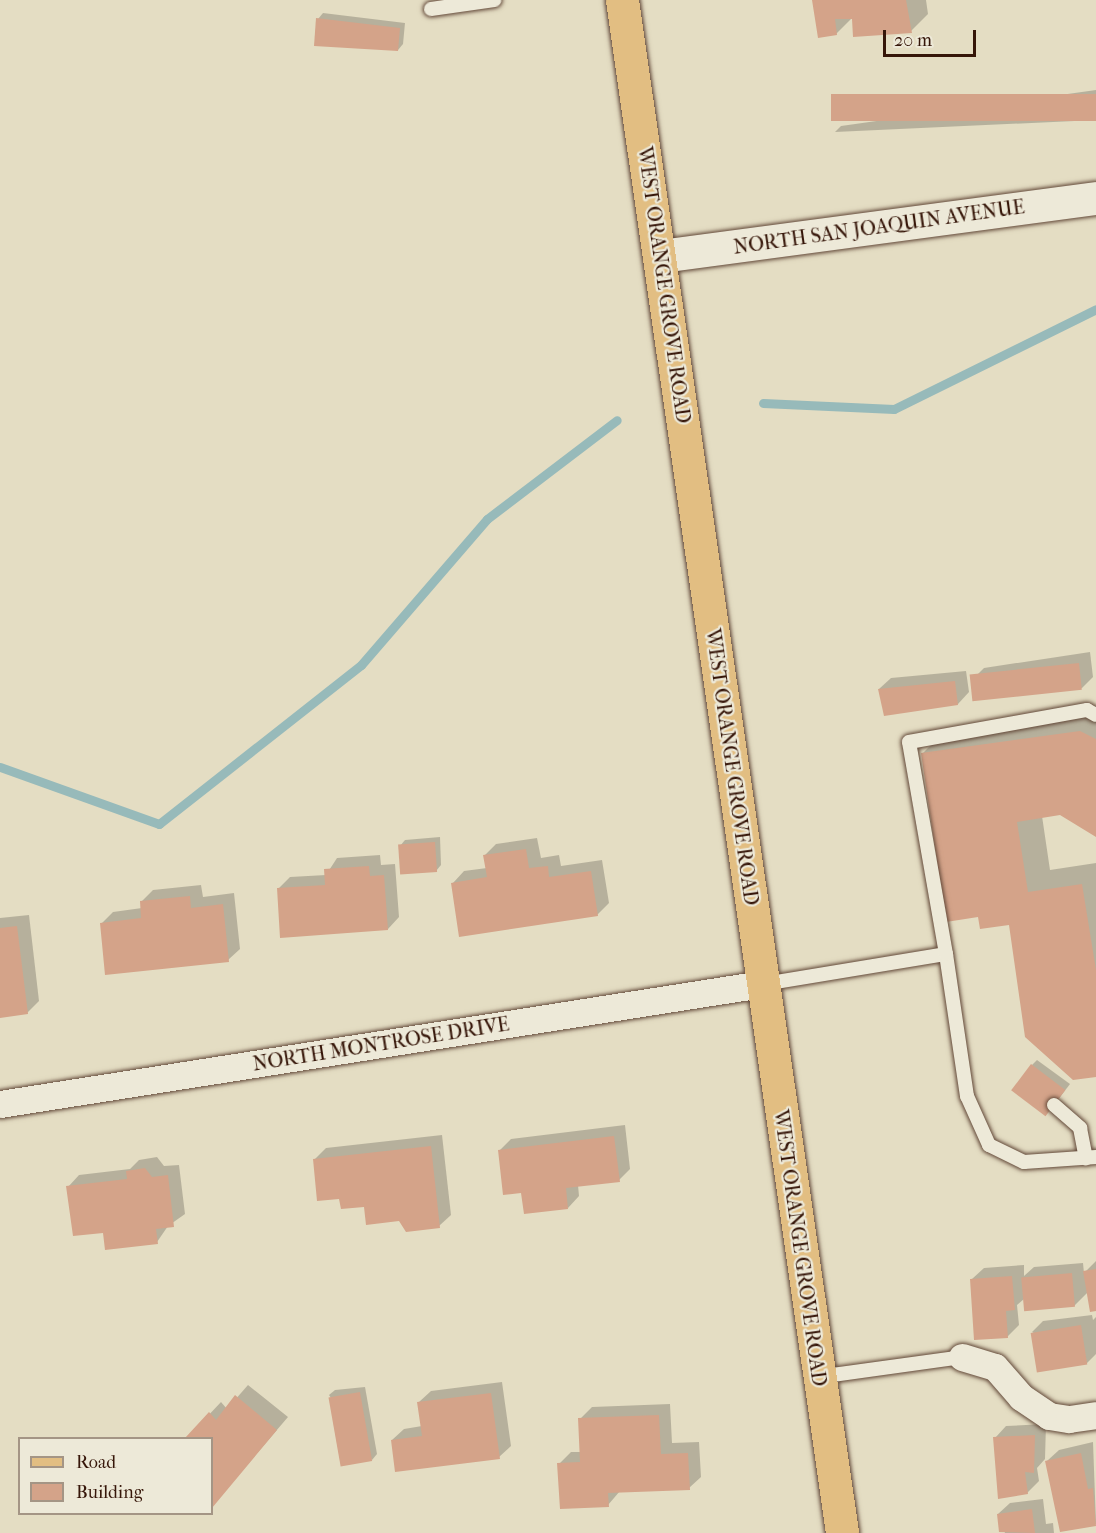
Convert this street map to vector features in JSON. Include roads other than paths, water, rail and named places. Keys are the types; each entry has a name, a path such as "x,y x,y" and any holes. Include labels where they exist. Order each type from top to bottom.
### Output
{"main road":[{"name":"WEST ORANGE GROVE ROAD","path":"622,0 661,256 762,984 842,1533"}],"street":[{"name":"NORTH SAN JOAQUIN AVENUE","path":"661,256 1096,198"},
{"name":"NORTH MONTROSE DRIVE","path":"0,1104 762,984"},
{"path":"962,1357 995,1367 1021,1397 1049,1416 1069,1419 1096,1415"}],"lane":[{"path":"431,9 494,0"},
{"path":"1054,1105 1080,1128 1091,1158 1024,1162 989,1145 967,1096 946,954 909,742 1088,710 1096,715"},
{"path":"762,984 946,954"},
{"path":"818,1377 962,1357"}],"waterway":[{"path":"763,403 894,409 1096,309"},
{"path":"0,767 159,824 361,665 487,519 617,420"}]}
